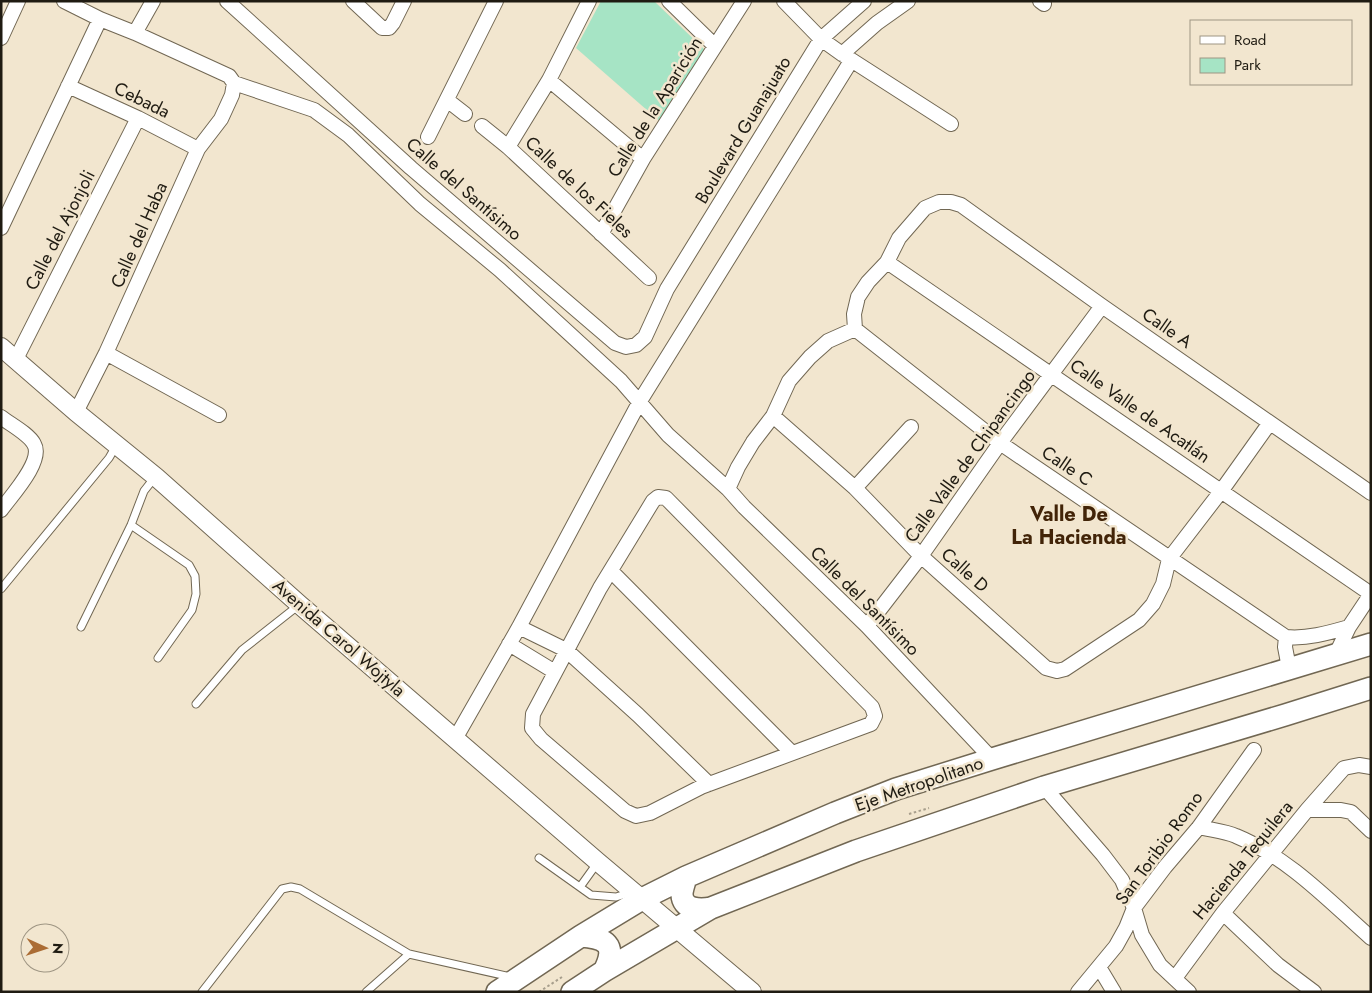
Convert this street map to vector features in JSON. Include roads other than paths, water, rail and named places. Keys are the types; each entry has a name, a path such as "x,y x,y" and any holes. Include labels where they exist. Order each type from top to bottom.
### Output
{"main road":[{"name":"Eje Metropolitano","path":"496,992 581,936 638,895 686,877 835,813 896,789 992,758 1371,644"},
{"path":"572,992 711,908 856,851 1044,787 1371,688"},
{"path":"686,877 682,893 686,904 700,910 711,908"},
{"path":"581,936 600,938 607,944 609,954 604,971"}],"street":[{"path":"1,38 18,1"},
{"name":"Calle del Santísimo","path":"64,1 231,80 314,110 348,135 420,204 500,270 621,380 668,435 728,489 751,514 866,626 992,758"},
{"path":"135,33 152,1"},
{"name":"Calle del Santísimo","path":"227,1 411,168 615,343 626,347 636,345 645,337 668,289"},
{"path":"353,1 382,28 389,28 393,24 404,1"},
{"path":"428,137 496,1"},
{"path":"508,147 549,80 589,1"},
{"path":"669,1 715,46"},
{"name":"Calle de la Aparición","path":"601,234 643,158 744,1"},
{"path":"784,1 821,39 951,124"},
{"name":"Boulevard Guanajuato","path":"668,289 821,39 864,1"},
{"path":"456,739 640,402 847,57 877,23 908,1"},
{"path":"1,228 100,19"},
{"name":"Calle del Haba","path":"76,412 106,353 198,149 221,119 232,95 231,80"},
{"path":"549,80 643,158"},
{"name":"Cebada","path":"68,86 138,118 198,149"},
{"path":"446,100 465,114"},
{"name":"Calle del Ajonjoli","path":"16,359 138,118"},
{"name":"Calle de los Fieles","path":"482,126 508,147 649,278"},
{"name":"Calle A","path":"887,262 899,238 925,208 939,202 951,202 962,205 1102,306 1371,493"},
{"path":"728,489 738,467 753,442 773,416 789,382 810,357 828,341 856,330 854,314 858,297 868,282 887,262"},
{"name":"Calle Valle de Acatlán","path":"887,262 1053,374 1371,594"},
{"name":"Calle Valle de Chipancingo","path":"866,626 921,556 1000,443 1102,306"},
{"name":"Calle C","path":"856,330 1000,443 1286,637"},
{"name":"Avenida Carol Wojtyla","path":"1,347 116,446 156,477 300,605 752,992"},
{"path":"106,353 219,415"},
{"name":"Calle D","path":"773,416 855,488 921,556 1046,668 1057,671 1065,669 1139,620 1152,604 1163,584 1169,559"},
{"path":"1,510 32,467 36,452 35,445 31,439 3,421"},
{"path":"1169,559 1270,424"},
{"path":"855,488 912,426"},
{"path":"658,497 666,498 872,707 875,716 871,724 709,784 650,813 636,816 625,811 541,739 532,728 533,714 610,571 653,501 658,497"},
{"path":"610,571 792,753"},
{"path":"1336,654 1349,627 1371,594"},
{"path":"519,626 566,650 638,715 709,784"},
{"path":"1289,668 1285,647 1286,637 1317,636 1349,627"},
{"path":"509,644 555,672"},
{"name":"San Toribio Romo","path":"1078,992 1116,946 1134,908 1199,827 1254,750"},
{"name":"Hacienda Tequilera","path":"1175,978 1223,913 1344,768 1360,765 1371,767"},
{"path":"1044,787 1103,854 1122,880 1134,908 1142,935 1160,965 1189,992"},
{"path":"1307,810 1341,810 1351,812 1371,831"},
{"path":"1199,827 1234,835 1272,854 1288,865 1371,938"},
{"path":"1223,913 1278,965 1314,992"},
{"path":"1099,967 1114,992"}],"lane":[{"path":"1,589 116,446"},
{"path":"81,628 132,525 144,491 156,477"},
{"path":"132,525 189,565 195,576 196,594 192,610 158,658"},
{"path":"196,704 242,650 300,605"},
{"path":"539,858 591,895 616,897 638,895"},
{"path":"580,887 598,862"},
{"path":"202,992 282,889 291,887 300,889 409,954 516,978"},
{"path":"366,992 409,954"}],"district":[{"name":"Valle De La Hacienda","path":"1069,526"}]}
